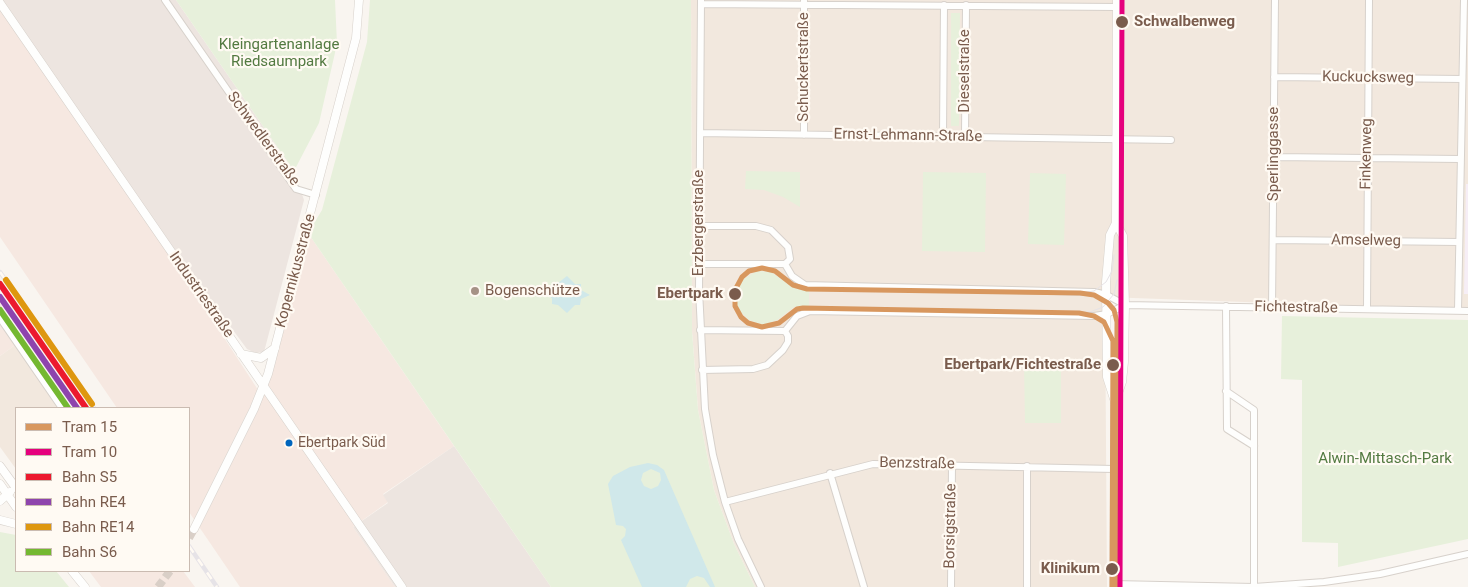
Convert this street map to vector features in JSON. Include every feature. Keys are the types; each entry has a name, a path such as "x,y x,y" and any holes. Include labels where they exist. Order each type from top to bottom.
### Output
{"street":[{"name":"Schwedlerstraße","path":"165,0 296,189 316,195"},
{"name":"Kopernikusstraße","path":"194,529 264,387 356,38 359,0"},
{"name":"Sperlinggasse","path":"1272,307 1275,0"},
{"name":"Finkenweg","path":"1366,309 1369,0"},
{"path":"1458,310 1462,79 1465,60 1464,0"},
{"path":"701,2 907,2 944,5 1117,3 1116,223 1110,235 1107,295 1107,377 1115,402"},
{"name":"Erzbergerstraße","path":"701,2 699,264 700,330 705,409 713,456 725,502 738,539 761,587"},
{"name":"Schuckertstraße","path":"804,2 804,134"},
{"name":"Industriestraße","path":"0,3 402,587"},
{"name":"Dieselstraße","path":"943,136 944,5"},
{"name":"Dieselstraße","path":"965,136 966,5"},
{"name":"Kuckucksweg","path":"1274,77 1462,79"},
{"name":"Ernst-Lehmann-Straße","path":"700,133 1171,140"},
{"path":"1274,157 1460,159"},
{"path":"1460,180 1468,180"},
{"path":"1116,223 1123,236 1124,362 1122,382 1115,402 1114,586 1254,587 1336,581 1380,574 1468,554"},
{"path":"699,226 756,226 771,230 785,243 790,253 790,259 785,264 699,264"},
{"name":"Amselweg","path":"1273,240 1459,242"},
{"path":"785,264 797,281 814,286 1090,292 1107,295 1124,305"},
{"path":"785,331 797,316 810,311 1094,316 1107,314 1124,305"},
{"name":"Fichtestraße","path":"1124,305 1468,310"},
{"path":"1226,306 1227,429 1254,446"},
{"path":"0,318 61,407"},
{"path":"700,330 785,331"},
{"path":"702,370 753,370 767,365 783,350 788,342 788,336 785,331"},
{"path":"242,354 261,358 275,348"},
{"path":"1226,391 1254,410 1254,587"},
{"name":"Benzstraße","path":"725,502 830,473 873,464 952,464 1114,469"},
{"name":"Borsigstraße","path":"951,587 952,464"},
{"path":"0,466 15,486"},
{"path":"1026,587 1027,466"},
{"path":"830,473 864,587"},
{"path":"1,487 15,487"},
{"path":"1,487 15,506"},
{"path":"0,501 15,488"},
{"path":"0,520 15,524"},
{"path":"73,572 85,587"}],"shaded area":[{"path":"0,0 176,0 294,171 304,200 264,352 255,353 247,349 114,169"},
{"path":"691,0 1468,0 1468,310 1105,297 1107,587 755,587 734,544 714,490 698,410 692,331"},
{"path":"0,3 114,169 262,396 308,233 454,446 383,494 388,502 353,527 395,587 240,587 190,513 190,407 116,407 0,237"},
{"path":"1466,184 1468,184 1468,294 1464,294"},
{"path":"0,303 22,340 0,356"},
{"path":"22,340 68,407 15,407 15,468 0,447 0,356"},
{"path":"454,446 551,587 395,587 353,527 388,503 383,495"},
{"path":"90,572 184,572 195,587 101,587"}],"green space":[{"name":"Kleingartenanlage Riedsaumpark","path":"176,0 335,0 337,44 319,123 294,171"},
{"name":"Ebertpark","path":"370,0 691,0 692,331 698,410 714,490 734,544 755,587 551,587 308,233 322,210 367,42"},
{"path":"951,13 960,13 959,126 951,126"},
{"path":"746,171 800,172 800,207 783,197 764,190 745,189"},
{"path":"923,172 986,173 985,252 922,251"},
{"path":"1030,173 1066,174 1064,245 1028,244"},
{"path":"757,271 771,272 794,288 809,291 809,306 794,307 777,320 763,325 749,320 737,308 736,292 742,280"},
{"name":"Alwin-Mittasch-Park","path":"1282,316 1468,320 1468,539 1338,567 1338,543 1302,542 1302,380 1281,379"},
{"path":"1024,362 1061,362 1061,423 1025,423"},
{"path":"0,532 15,535 15,572 57,572 69,587 0,587"}],"water":[{"path":"567,276 575,284 581,284 581,290 590,295 581,299 580,305 575,305 567,313 558,305 552,304 552,298 542,294 552,289 553,284 558,283"},
{"path":"648,463 657,465 664,470 715,587 710,587 704,578 697,576 690,579 686,587 642,587 621,540 625,536 626,529 623,526 616,525 608,484 613,476 630,467","holes":["651,469 660,473 661,480 658,486 651,489 644,486 641,480 643,473"]}],"tunnel":[{"path":"190,536 194,529"},
{"path":"158,587 169,572"}],"tram line":[{"name":"10","path":"1120,587 1122,0"},
{"path":"1080,293 1094,291 1106,282 1112,271 1114,255"},
{"name":"15","path":"1112,587 1113,341 1104,322 1094,316 1079,313 803,308 797,309 779,323 762,327 748,323 741,317 735,306 735,290 742,277 749,271 762,268 775,271 793,285 807,289 1080,293 1094,295 1108,303 1114,310 1117,322 1116,587"},
{"path":"1079,313 1090,312 1103,307 1114,294 1117,280"}],"railway":[{"path":"0,272 93,407"},
{"path":"190,547 217,587"}],"rail line":[{"name":"RE14","path":"6,280 92,404"},
{"name":"S5","path":"0,284 85,407"},
{"name":"RE4","path":"0,297 76,407"},
{"name":"S6","path":"0,310 67,407"}],"place":[{"name":"Schwalbenweg","path":"1122,22"},
{"name":"Bogenschütze","path":"475,291"},
{"name":"Ebertpark","path":"735,294"},
{"name":"Ebertpark/Fichtestraße","path":"1113,365"},
{"name":"Ebertpark Süd","path":"289,443"},
{"name":"Klinikum","path":"1112,569"}]}
